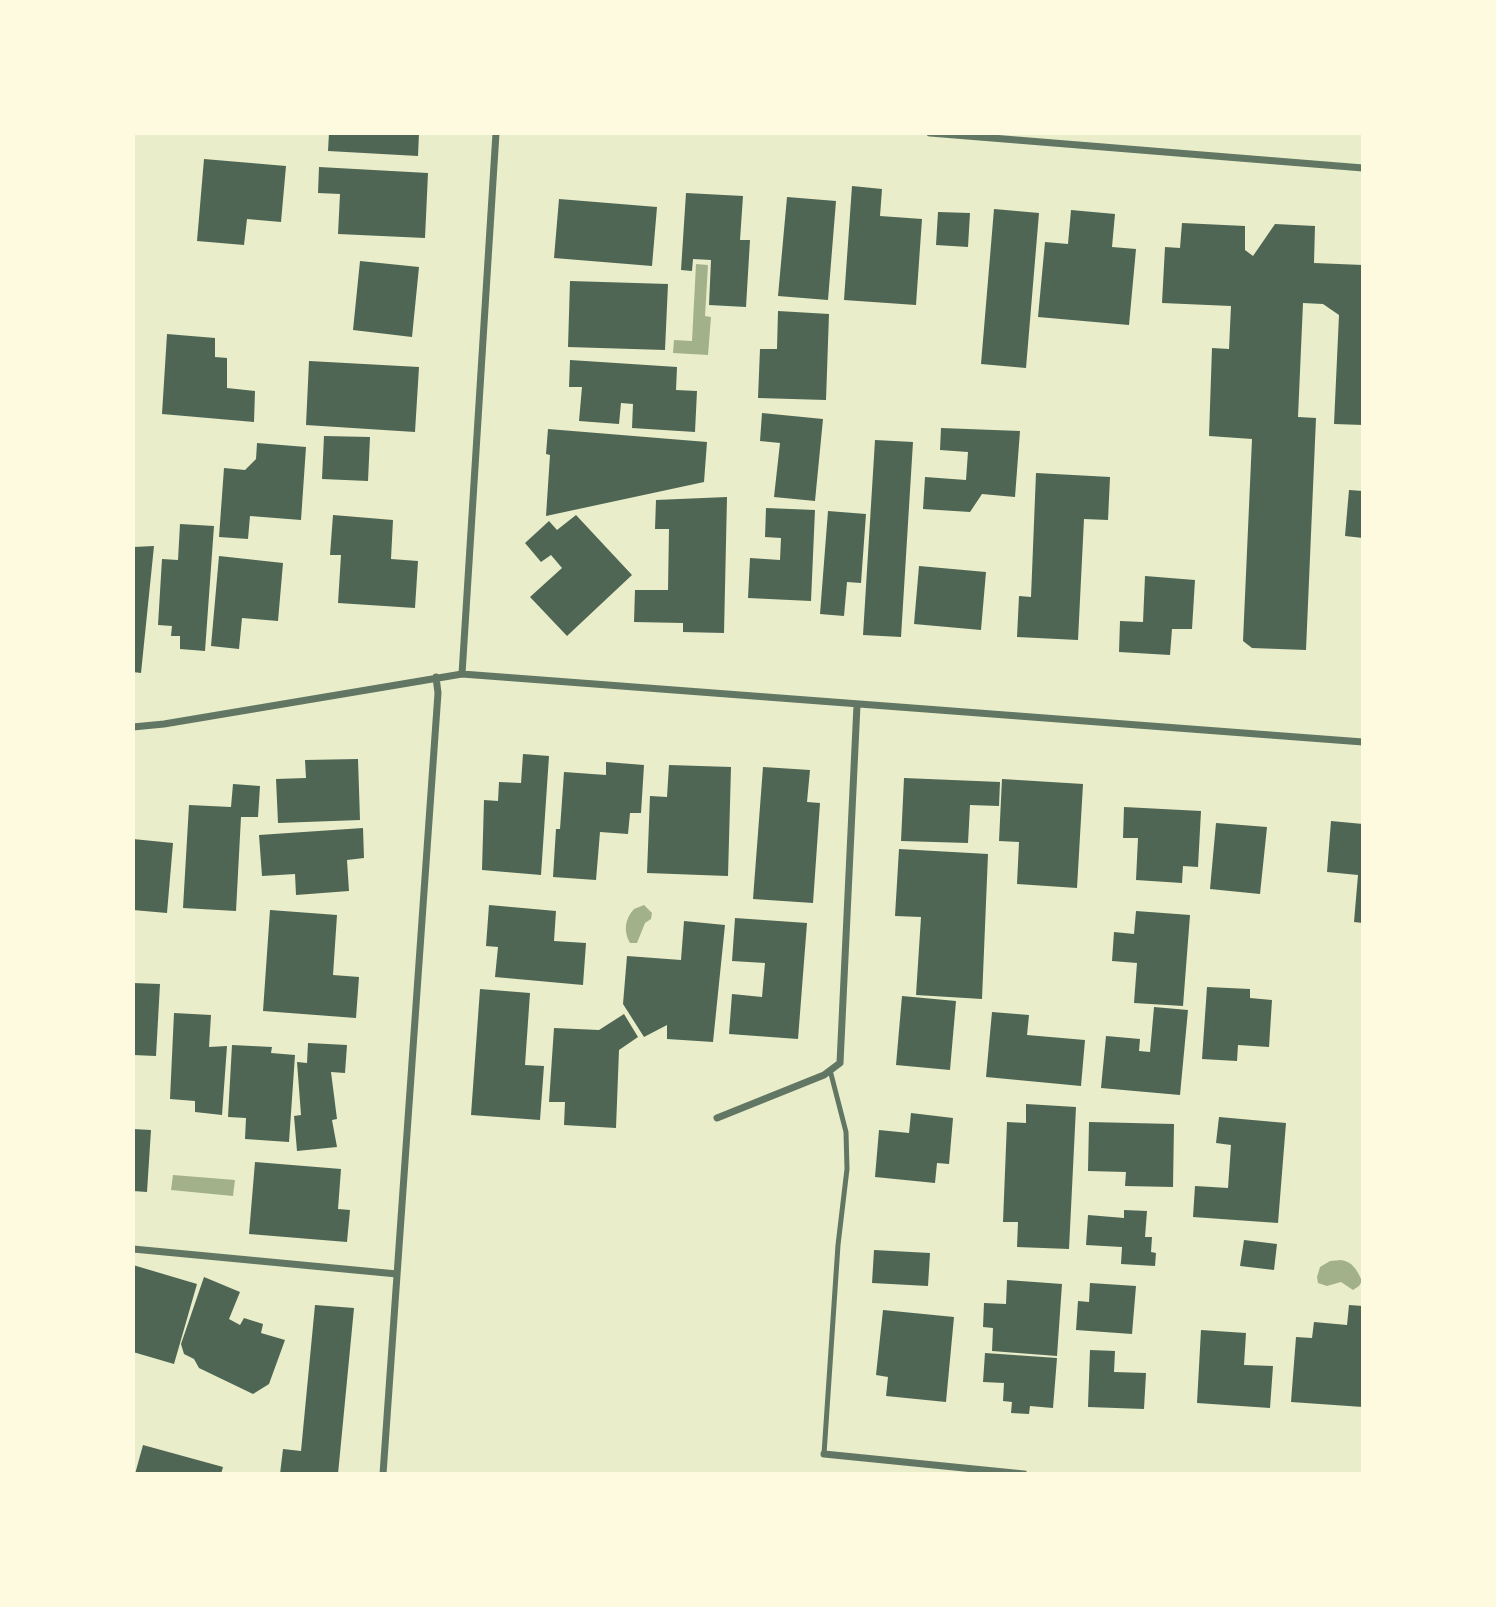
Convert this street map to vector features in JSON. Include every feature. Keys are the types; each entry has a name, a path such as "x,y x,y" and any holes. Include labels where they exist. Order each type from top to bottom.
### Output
{"street":[{"path":"461,674 496,133"},
{"path":"930,133 1363,168"},
{"path":"133,727 461,674 1363,742"},
{"path":"383,1474 438,693 436,677"},
{"path":"717,1118 824,1075 840,1063 856,705"},
{"path":"133,1249 397,1274"},
{"path":"824,1454 1024,1474"}],"lane":[{"path":"824,1454 838,1245 848,1169 846,1132 831,1070"}],"shaded area":[{"path":"696,264 708,265 705,316 711,317 708,355 673,353 674,340 692,341"},
{"path":"644,905 652,913 651,919 645,923 637,943 630,943 626,934 627,921 634,909"},
{"path":"173,1175 235,1180 233,1196 171,1190"},
{"path":"1341,1260 1356,1270 1362,1281 1359,1286 1353,1290 1341,1282 1327,1286 1318,1283 1320,1267 1330,1261"}],"building":[{"path":"329,133 419,133 418,156 328,151"},
{"path":"204,159 286,166 281,222 247,219 244,245 197,241"},
{"path":"319,167 428,173 425,238 338,234 340,194 318,193"},
{"path":"852,186 882,189 880,216 922,219 916,305 844,300"},
{"path":"686,193 743,196 740,240 750,240 746,307 709,305 711,260 693,259 692,271 681,270"},
{"path":"787,197 836,201 828,300 778,296"},
{"path":"559,199 657,207 652,266 554,258"},
{"path":"994,209 1039,213 1026,368 981,364"},
{"path":"1071,210 1115,214 1112,247 1136,249 1129,325 1038,317 1045,242 1068,244"},
{"path":"938,212 970,213 968,247 936,245"},
{"path":"1182,223 1245,226 1245,250 1253,256 1275,224 1315,226 1314,263 1363,265 1363,425 1334,424 1339,315 1323,304 1303,303 1298,417 1316,418 1306,650 1252,648 1243,641 1252,439 1209,436 1212,348 1229,349 1231,306 1162,303 1165,247 1180,248"},
{"path":"360,261 419,267 412,337 353,330"},
{"path":"570,281 668,284 665,350 568,347"},
{"path":"778,311 829,314 826,400 758,398 760,349 777,349"},
{"path":"167,334 215,338 215,357 227,358 227,388 255,391 254,422 162,414"},
{"path":"570,360 677,367 676,390 697,391 695,432 632,428 633,404 621,403 619,424 579,421 582,387 569,387"},
{"path":"309,361 419,367 415,432 306,425"},
{"path":"762,413 823,419 815,501 774,497 780,443 760,441"},
{"path":"941,428 1020,431 1015,497 982,494 970,512 923,509 925,477 966,480 968,452 940,450"},
{"path":"548,429 707,442 704,482 546,516 550,455 546,454"},
{"path":"324,436 370,437 368,481 322,479"},
{"path":"875,440 913,442 901,637 863,635"},
{"path":"257,443 306,447 301,520 250,516 248,539 219,537 224,468 245,470 256,459"},
{"path":"1036,473 1110,477 1108,520 1084,519 1078,640 1017,637 1019,596 1031,597"},
{"path":"1349,490 1363,491 1363,538 1345,536"},
{"path":"727,497 724,633 683,632 683,623 634,622 635,590 668,590 669,529 655,529 656,500"},
{"path":"766,508 815,510 811,601 748,598 750,558 780,560 781,538 765,537"},
{"path":"828,511 866,514 861,583 847,582 844,616 820,614"},
{"path":"333,515 393,520 391,559 418,561 415,608 338,603 341,555 330,555"},
{"path":"576,515 632,575 567,636 530,597 562,568 551,555 541,562 525,543 549,521 557,530"},
{"path":"180,524 214,526 205,651 180,649 180,636 171,636 172,626 158,625 162,559 178,560"},
{"path":"154,546 141,673 133,672 133,547"},
{"path":"219,556 283,563 278,621 242,618 239,649 211,646"},
{"path":"919,566 986,572 981,630 914,624"},
{"path":"1145,576 1195,580 1192,629 1172,629 1170,655 1119,652 1120,621 1143,622"},
{"path":"523,754 549,756 541,875 482,870 484,800 498,801 499,782 521,783"},
{"path":"358,759 360,820 278,823 276,779 306,778 305,760"},
{"path":"606,762 644,765 641,813 630,813 628,834 600,832 596,880 553,877 564,772 606,775"},
{"path":"669,765 731,767 728,876 647,873 650,796 667,797"},
{"path":"763,767 810,770 807,802 820,803 813,903 753,899"},
{"path":"904,778 1000,782 999,806 970,805 968,843 901,841"},
{"path":"1002,779 1083,784 1077,888 1017,884 1019,842 999,841"},
{"path":"233,784 260,786 258,817 241,817 236,911 183,908 189,805 231,807"},
{"path":"1124,807 1201,811 1198,867 1183,866 1182,883 1136,880 1138,838 1123,838"},
{"path":"1331,821 1363,824 1363,923 1354,922 1358,875 1327,872"},
{"path":"1216,823 1267,827 1260,894 1210,889"},
{"path":"363,828 364,858 347,860 349,891 296,895 295,874 262,876 259,835"},
{"path":"133,839 173,843 167,913 133,910"},
{"path":"899,849 988,854 982,999 916,995 921,917 895,916"},
{"path":"489,905 556,911 554,941 586,943 583,985 495,977 498,947 486,946"},
{"path":"270,910 337,915 333,975 359,977 356,1018 263,1011"},
{"path":"1136,911 1190,915 1183,1006 1134,1003 1137,963 1112,961 1114,932 1134,934"},
{"path":"735,918 807,923 798,1039 729,1034 732,994 762,997 765,963 732,961"},
{"path":"684,921 725,925 713,1042 667,1039 667,1025 644,1037 623,1004 627,956 681,960"},
{"path":"133,983 160,984 156,1056 133,1055"},
{"path":"1207,987 1250,989 1250,998 1272,1000 1269,1047 1238,1045 1237,1061 1202,1059"},
{"path":"480,989 530,993 525,1065 544,1066 540,1120 471,1115"},
{"path":"902,996 956,1001 950,1070 896,1065"},
{"path":"1154,1007 1188,1010 1180,1095 1101,1088 1106,1036 1140,1039 1139,1051 1150,1052"},
{"path":"992,1012 1029,1015 1027,1035 1085,1040 1081,1086 986,1077"},
{"path":"174,1013 211,1015 209,1047 227,1046 222,1115 195,1112 195,1101 170,1099"},
{"path":"624,1014 638,1037 619,1050 616,1128 564,1125 565,1102 549,1102 554,1028 599,1030"},
{"path":"308,1043 347,1045 345,1073 331,1072 337,1119 332,1120 337,1147 297,1151 294,1116 301,1115 297,1062 307,1063"},
{"path":"232,1045 272,1047 271,1053 295,1055 289,1142 245,1139 246,1118 228,1117"},
{"path":"1026,1104 1076,1107 1069,1249 1017,1247 1018,1222 1003,1222 1007,1122 1026,1123"},
{"path":"911,1113 953,1118 949,1164 937,1163 935,1183 875,1177 879,1130 909,1133"},
{"path":"1219,1117 1286,1123 1278,1223 1193,1217 1195,1186 1228,1188 1231,1145 1216,1143"},
{"path":"1089,1122 1174,1124 1173,1187 1125,1186 1126,1172 1088,1171"},
{"path":"133,1129 151,1130 147,1192 133,1191"},
{"path":"255,1162 341,1169 338,1209 350,1210 347,1242 249,1234"},
{"path":"1124,1210 1147,1211 1145,1237 1152,1237 1151,1252 1156,1253 1155,1266 1121,1264 1122,1247 1086,1245 1088,1215 1124,1218"},
{"path":"1244,1240 1277,1244 1274,1270 1240,1266"},
{"path":"874,1250 930,1253 928,1286 872,1283"},
{"path":"133,1265 197,1284 174,1364 133,1352"},
{"path":"204,1277 240,1292 229,1319 240,1325 244,1318 263,1324 261,1333 285,1340 269,1384 253,1394 199,1368 194,1359 184,1354 181,1344"},
{"path":"1007,1280 1062,1284 1057,1356 992,1351 993,1328 983,1327 984,1303 1006,1304"},
{"path":"1090,1283 1136,1286 1132,1334 1076,1330 1078,1301 1089,1302"},
{"path":"315,1305 354,1308 338,1474 280,1474 283,1449 301,1451"},
{"path":"1349,1305 1363,1306 1363,1407 1291,1402 1296,1337 1312,1338 1314,1322 1347,1325"},
{"path":"883,1310 954,1317 946,1402 886,1396 888,1377 876,1375"},
{"path":"1201,1330 1246,1333 1244,1365 1273,1366 1270,1408 1197,1403"},
{"path":"1090,1350 1115,1351 1114,1372 1146,1373 1144,1409 1088,1407"},
{"path":"985,1353 1057,1358 1053,1408 1030,1406 1029,1414 1011,1413 1012,1402 1003,1401 1004,1383 983,1382"},
{"path":"143,1445 223,1467 221,1474 135,1474"}]}
